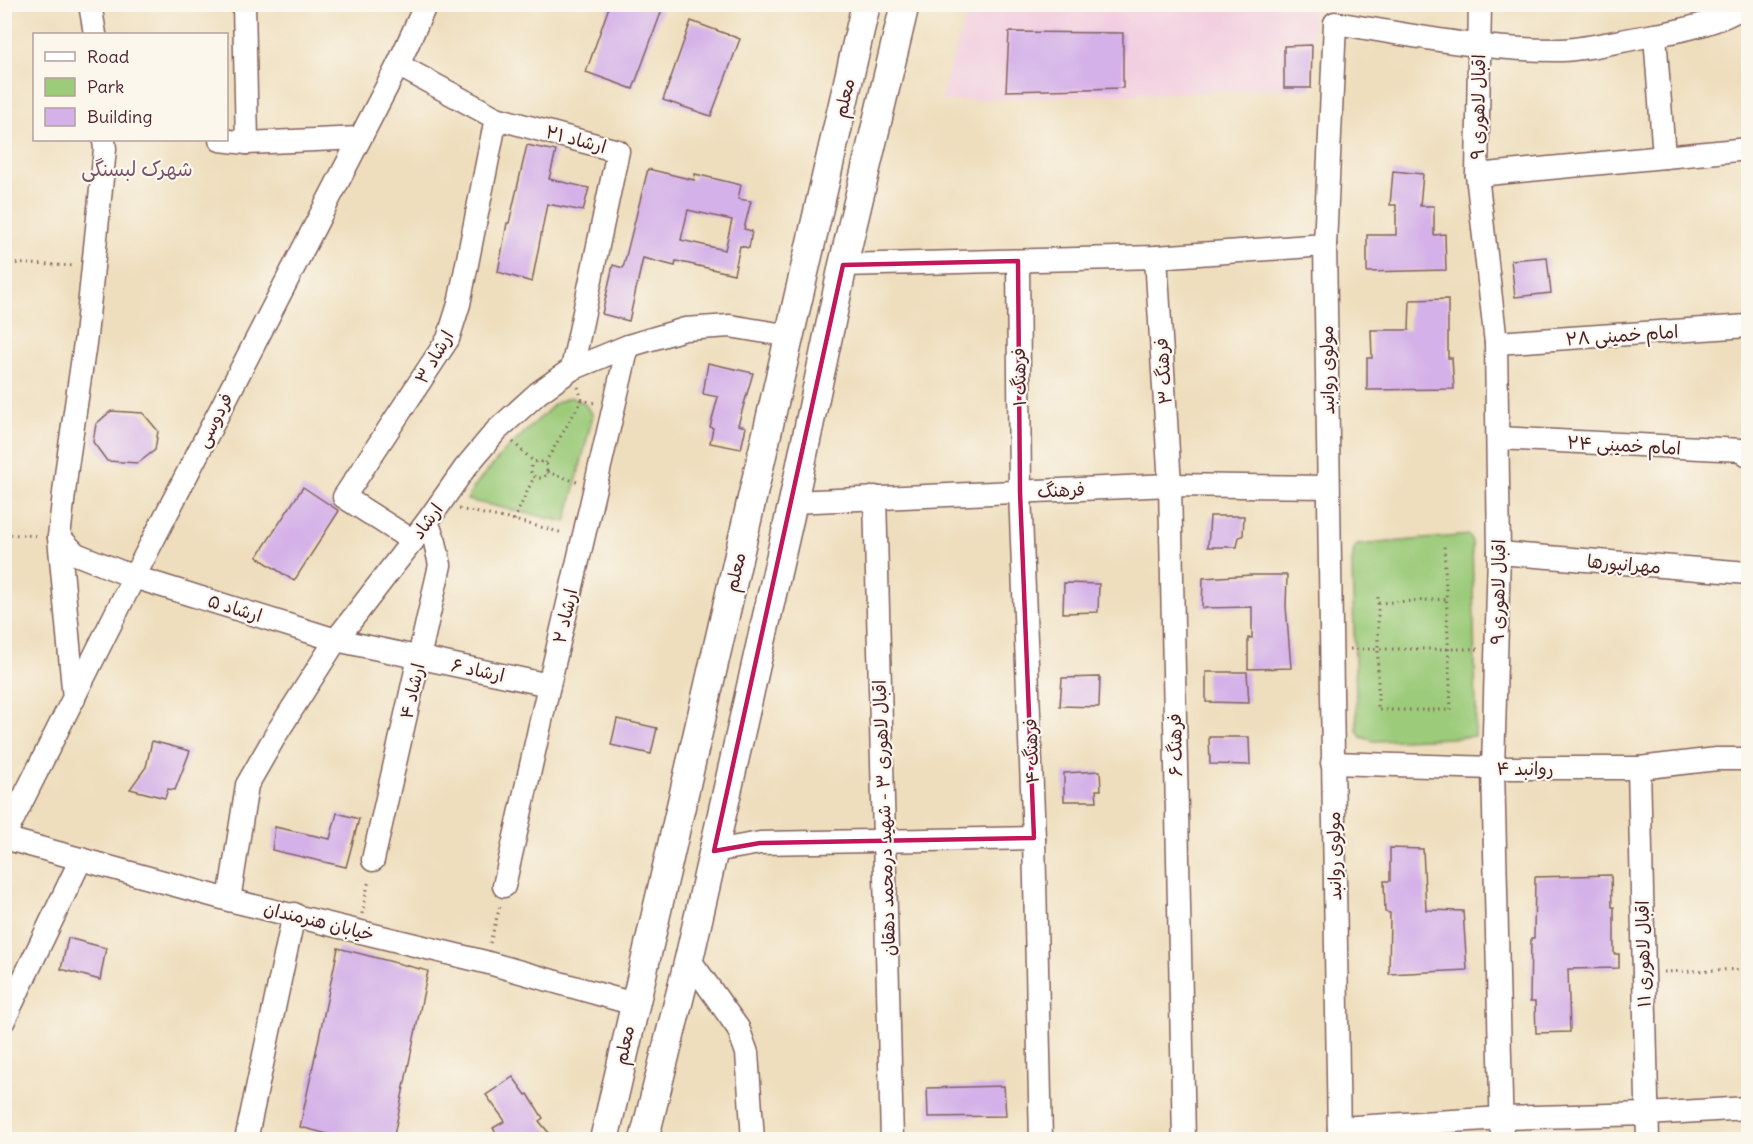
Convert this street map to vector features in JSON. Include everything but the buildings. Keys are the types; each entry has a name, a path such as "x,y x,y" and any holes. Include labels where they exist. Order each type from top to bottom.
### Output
{"main road":[{"name":"معلم","path":"603,1140 866,4"},
{"name":"معلم","path":"644,1140 714,851 793,502 843,265 905,4"},
{"path":"753,491 793,502"}],"street":[{"path":"90,4 95,33"},
{"path":"244,4 247,142"},
{"name":"فردوسی","path":"4,838 134,577 398,64 426,4"},
{"name":"اقبال لاهوری ۹","path":"1480,4 1477,175 1496,343 1498,438 1499,554 1493,768 1502,1129"},
{"name":"مولوی روانبد","path":"1339,1134 1330,649 1326,245 1335,14 1479,45 1564,50 1661,35 1718,19 1739,11 1748,4"},
{"path":"1654,35 1664,157"},
{"name":"ارشاد ۲۱","path":"398,64 496,118 618,151 572,369"},
{"name":"ارشاد ۳","path":"413,541 344,497 448,339 459,304 496,118"},
{"path":"228,141 360,138"},
{"path":"74,699 59,537 86,336 104,141"},
{"path":"1477,175 1749,149"},
{"path":"843,265 1156,257 1326,245"},
{"name":"فرهنگ ۳","path":"1156,257 1170,485"},
{"name":"فرهنگ ۱","path":"1018,261 1020,492"},
{"name":"ارشاد","path":"229,900 247,785 278,731 336,640 413,541 465,468 500,428 538,393 572,369 628,346 685,329 730,326 790,336"},
{"name":"امام خمینی ۲۸","path":"1496,343 1749,326"},
{"name":"ارشاد ۲","path":"504,886 628,346"},
{"name":"امام خمینی ۲۴","path":"1498,438 1741,450 1749,455"},
{"name":"فرهنگ","path":"793,502 1170,485 1328,488"},
{"name":"فرهنگ ۶","path":"1170,485 1184,1140"},
{"name":"فرهنگ ۴","path":"1020,492 1034,838 1041,1140"},
{"name":"اقبال لاهوری ۳ - شهید درمحمد دهقان","path":"875,497 892,1140"},
{"name":"ارشاد ۴","path":"373,860 440,565 435,542 433,514"},
{"name":"ارشاد ۵","path":"59,537 76,554 134,577 336,640"},
{"name":"مهرانپورها","path":"1499,554 1749,573"},
{"name":"ارشاد ۶","path":"336,640 549,685"},
{"name":"روانبد ۴","path":"1332,763 1493,768 1639,768 1717,759 1749,759"},
{"name":"اقبال لاهوری ۱۱","path":"1639,768 1648,1140"},
{"name":"خیابان هنرمندان","path":"4,838 229,900 485,962 634,1004"},
{"path":"714,851 760,843 1034,838"},
{"path":"4,1020 81,859"},
{"path":"246,1140 294,914"},
{"path":"689,959 738,1028 747,1053 753,1140"},
{"path":"1339,1134 1502,1129 1647,1114 1749,1108"}],"path":[{"path":"4,263 93,267"},
{"path":"534,477 543,478 547,472 545,463 582,400 613,409"},
{"path":"500,428 534,462"},
{"path":"534,477 530,469 534,462 540,460 545,463"},
{"path":"547,472 571,481 595,485"},
{"path":"514,520 534,477"},
{"path":"433,514 514,520 583,538"},
{"path":"4,534 59,537"},
{"path":"1378,597 1378,710 1451,710 1444,543"},
{"path":"1378,603 1446,599"},
{"path":"1330,649 1497,650"},
{"path":"358,930 373,860"},
{"path":"485,962 504,886"},
{"path":"1644,973 1749,969"}],"highlighted area":[{"path":"1018,261 1020,492 1034,838 760,843 714,851 843,265"}],"shaded area":[{"path":"969,5 1314,5 1311,88 940,101"}],"green space":[{"path":"570,397 583,402 593,415 566,522 467,500 474,487 504,452 556,403"},
{"path":"1469,535 1472,542 1475,736 1374,741 1361,737 1357,730 1352,564 1354,549 1357,545"}],"district":[{"name":"شهرک لبسنگی","path":"137,168"}]}
